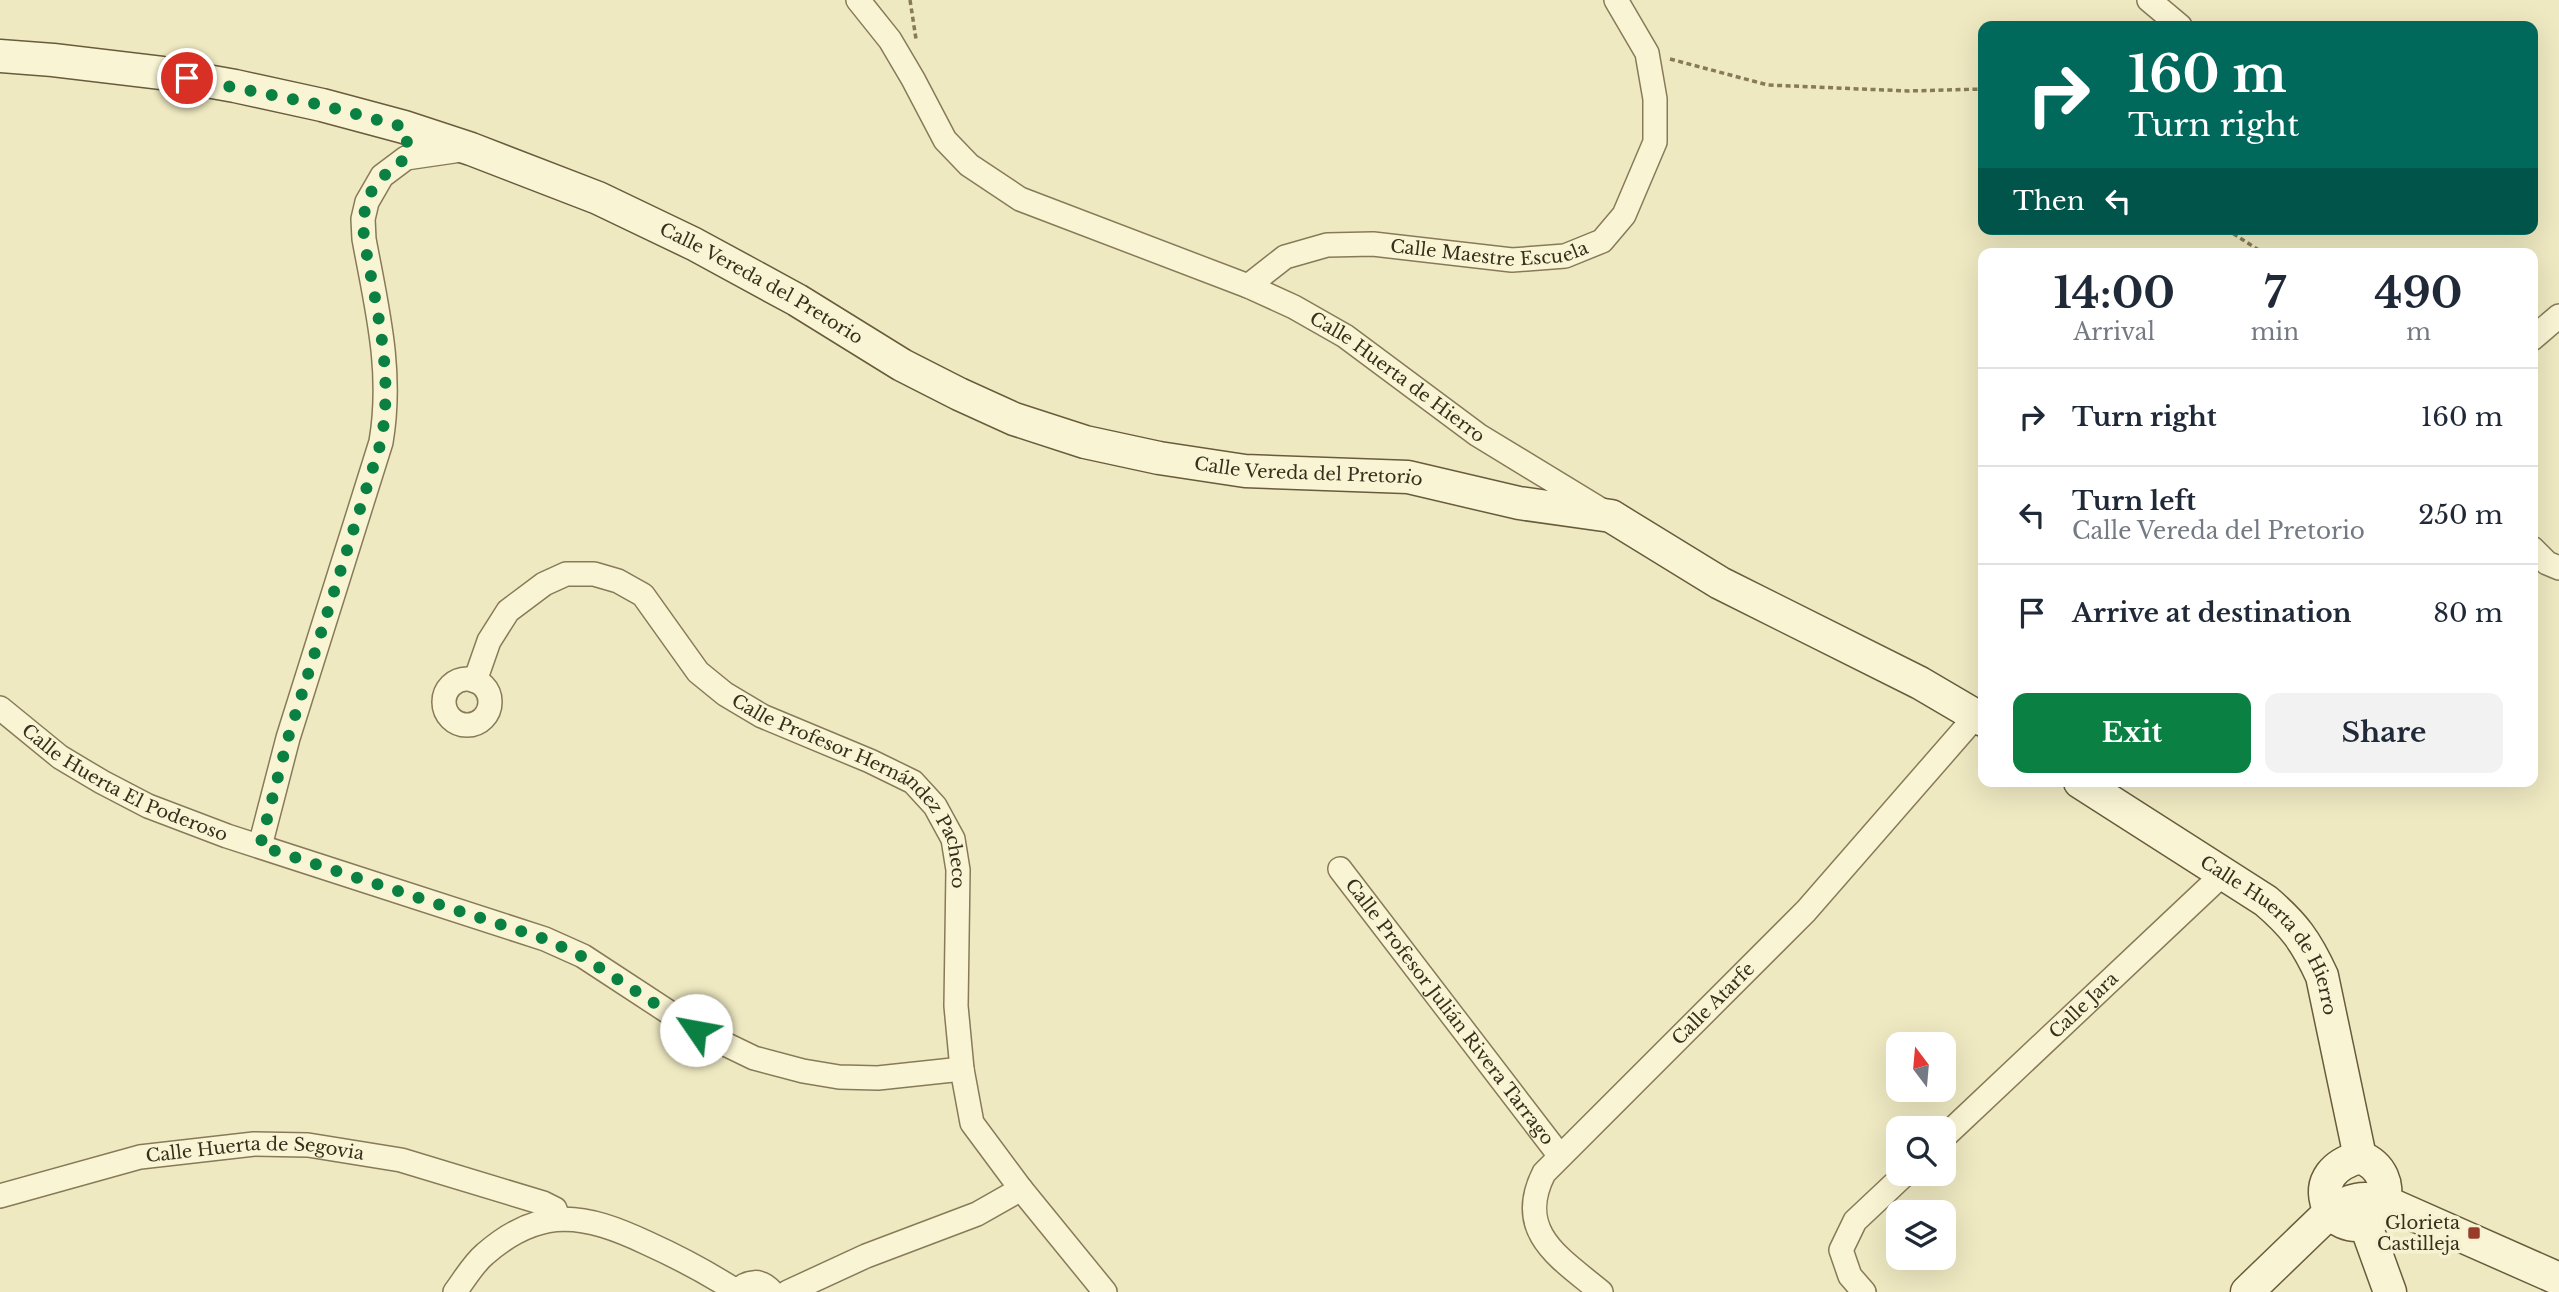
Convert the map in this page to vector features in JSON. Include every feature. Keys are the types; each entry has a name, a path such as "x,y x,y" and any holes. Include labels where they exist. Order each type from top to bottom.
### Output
{"street":[{"name":"Calle Huerta de Hierro","path":"858,0 890,40 914,79 945,140 969,165 1020,200 1248,286 1294,307 1345,336 1478,435 1720,583 1920,683 1978,717"},
{"name":"Calle Maestre Escuela","path":"1248,286 1285,257 1327,245 1373,244 1512,260 1565,256 1602,241 1624,215 1655,142 1656,99 1647,53 1616,0"},
{"path":"2149,0 2174,21"},
{"name":"Calle Vereda del Pretorio","path":"0,56 135,70 235,86 322,105 405,143 471,149 598,198 694,244 797,300 902,365 1014,419 1085,442 1159,458 1245,471 1408,477 1520,503 1611,516"},
{"path":"260,846 288,738 381,442 387,410 386,360 364,239 363,219 374,187 405,143"},
{"path":"2538,335 2559,316"},
{"path":"1520,503 1537,488 1538,472"},
{"path":"2538,554 2547,563 2559,568"},
{"name":"Calle Profesor Hernández Pacheco","path":"475,681 489,641 508,611 544,584 566,574 594,574 618,581 643,595 698,672 725,694 761,716 870,761 913,782 935,806 953,839 958,870 956,1006 962,1069 972,1123 1021,1189 1105,1292"},
{"name":"Calle Huerta El Poderoso","path":"4,715 60,757 148,806 227,836 545,939 583,957 696,1030 754,1058 839,1077 878,1079 962,1069"},
{"name":"Calle Atarfe","path":"1601,1292 1561,1258 1536,1226 1532,1208 1534,1191 1544,1173 1806,911 1978,719"},
{"name":"Calle Huerta de Hierro","path":"2088,787 2266,901 2290,921 2309,948 2322,976 2360,1157"},
{"name":"Calle Profesor Julián Rivera Tarrago","path":"1340,869 1560,1156"},
{"name":"Calle Jara","path":"1956,1126 2223,874"},
{"name":"Calle Huerta de Segovia","path":"0,1196 140,1157 254,1144 308,1145 379,1155 444,1172 543,1202 555,1209 558,1218"},
{"path":"2247,1292 2359,1209 2386,1194 2383,1175 2375,1166 2360,1157 2336,1167 2328,1177 2324,1189 2359,1209 2559,1279"},
{"path":"1864,1292 1850,1276 1841,1250 1856,1221 1892,1186"},
{"path":"788,1292 866,1256 977,1214 1021,1189"},
{"path":"509,1192 519,1218 519,1230"},
{"path":"2359,1209 2390,1292"},
{"path":"455,1292 483,1255 519,1230 558,1218 587,1220 612,1226 679,1258 736,1292 750,1282 765,1285 772,1292"}],"path":[{"path":"1647,53 1768,85 1909,91 1978,89"},
{"path":"2234,235 2255,248"}],"place":[{"name":"Glorieta Castilleja","path":"2474,1233"}],"route":[{"path":"187,78 322,105 404,127 407,139 406,158 382,176 374,187 363,219 364,239 386,360 387,410 381,442 288,738 260,846 545,939 583,957 696,1030"}]}
